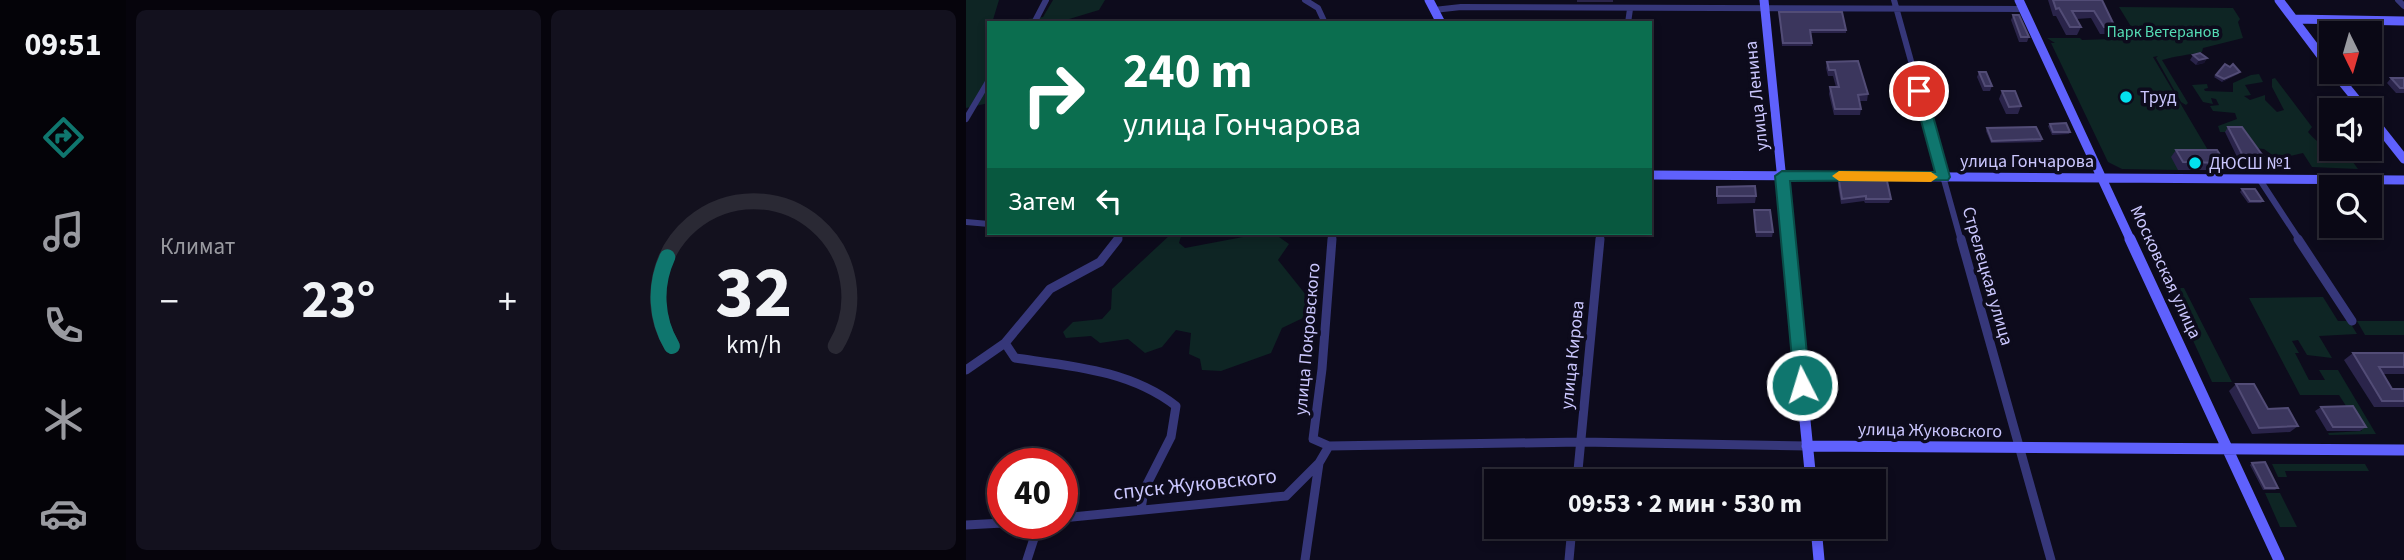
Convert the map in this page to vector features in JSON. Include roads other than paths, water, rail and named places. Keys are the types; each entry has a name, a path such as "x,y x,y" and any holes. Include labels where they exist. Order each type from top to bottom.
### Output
{"street":[{"path":"1035,21 1046,0"},
{"path":"1304,0 1318,8 1324,21"},
{"path":"1429,0 1440,21"},
{"path":"2279,0 2319,53"},
{"path":"2398,0 2404,6"},
{"path":"1434,10 1461,7 1630,9 1764,4 2022,5"},
{"name":"улица Ленина","path":"1764,4 1810,469"},
{"name":"Стрелецкая улица","path":"1895,4 2051,560"},
{"name":"Московская улица","path":"2022,5 2279,560"},
{"path":"1628,21 1630,9"},
{"path":"2294,19 2404,21"},
{"path":"966,119 987,83"},
{"path":"2344,84 2355,98"},
{"path":"2382,131 2404,159"},
{"name":"улица Гончарова","path":"1652,175 2404,180"},
{"path":"2260,180 2352,321"},
{"path":"966,222 987,224"},
{"path":"966,370 1005,343 1050,289 1100,262 1120,235"},
{"name":"улица Покровского","path":"1329,446 1313,439 1322,369 1332,235"},
{"name":"улица Кирова","path":"1578,469 1601,235"},
{"path":"1005,343 1015,358 1115,375 1163,393 1176,406 1171,438 1144,491 1141,509"},
{"name":"улица Жуковского","path":"1329,446 1581,442 2021,449 2404,450"},
{"path":"1305,560 1319,463 1329,446"},
{"name":"спуск Жуковского","path":"1078,516 1286,496 1319,463"},
{"path":"966,524 987,523"},
{"path":"1027,560 1034,539"},
{"path":"1569,560 1571,539"},
{"path":"1816,539 1819,560"}],"place":[{"name":"Труд","path":"2126,97"},
{"name":"ДЮСШ №1","path":"2195,163"}],"park label":[{"name":"Парк Ветеранов","path":"2163,31"}]}
